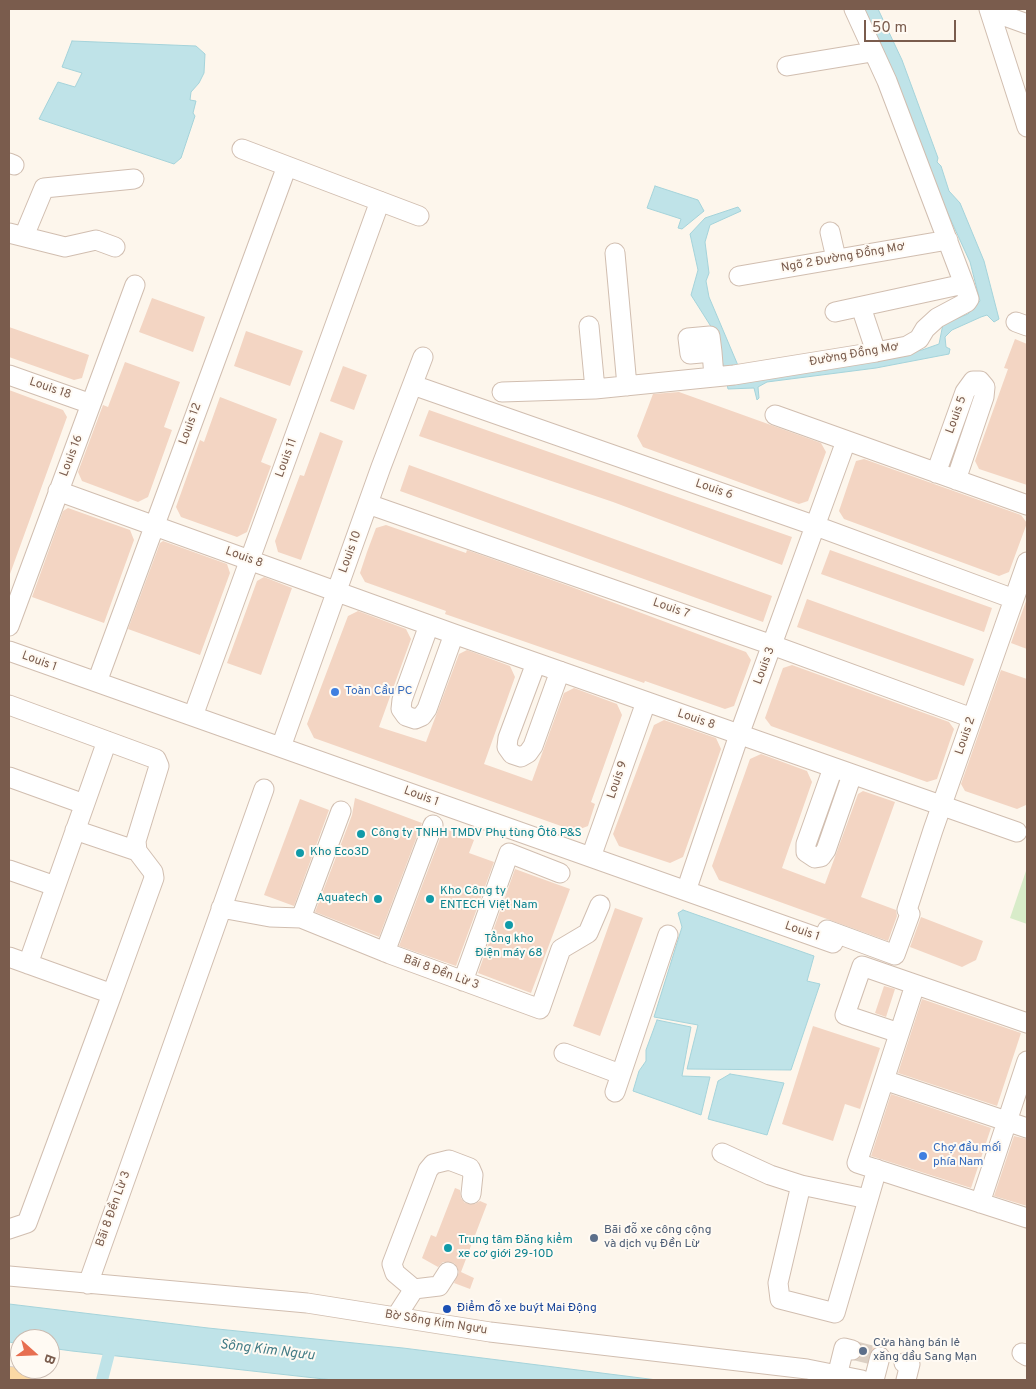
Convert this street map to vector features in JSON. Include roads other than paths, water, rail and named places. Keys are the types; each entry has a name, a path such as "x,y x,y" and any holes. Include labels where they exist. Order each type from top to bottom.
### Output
{"main road":[{"path":"9,1379 19,1380"}],"street":[{"name":"Đường Đồng Mơ","path":"502,392 595,390 714,377 907,346 919,339 925,329 938,318 967,302 969,299 964,284 887,80 872,52 854,9"},
{"path":"990,10 1027,24"},
{"path":"990,10 1008,74 1027,127"},
{"path":"787,66 872,52"},
{"path":"242,150 419,216"},
{"name":"Louis 12","path":"97,682 287,166"},
{"path":"115,247 96,240 65,247 17,234 44,188 134,179"},
{"name":"Louis 11","path":"193,716 380,201"},
{"path":"830,232 836,258"},
{"name":"Ngõ 2 Đường Đồng Mơ","path":"739,276 948,240"},
{"path":"615,253 627,386"},
{"path":"835,312 964,284"},
{"name":"Louis 16","path":"9,626 135,285"},
{"path":"861,307 876,352"},
{"path":"594,332 595,390"},
{"path":"685,338 710,336 714,377"},
{"name":"Louis 10","path":"281,748 368,504 424,357"},
{"name":"Louis 18","path":"9,375 91,404"},
{"name":"Louis 5","path":"936,473 965,392 973,382 980,381 985,387 984,397 956,480"},
{"name":"Louis 6","path":"413,385 816,526 1014,599"},
{"path":"774,415 1027,504"},
{"name":"Louis 3","path":"686,891 846,441"},
{"name":"Louis 8","path":"58,491 560,672 1017,832"},
{"name":"Louis 7","path":"368,504 772,645 972,718"},
{"name":"Louis 2","path":"828,941 827,930 895,955 910,914 907,910 1027,562"},
{"path":"429,625 402,700 401,709 406,716 415,719 422,716 427,709 454,634"},
{"name":"Louis 1","path":"9,651 828,941"},
{"path":"536,663 508,738 507,747 512,754 521,757 528,753 533,746 560,672"},
{"name":"Louis 9","path":"591,857 646,702"},
{"path":"9,705 159,762 136,841 137,851 153,872 154,878 27,1223 9,1229"},
{"path":"28,964 107,741"},
{"path":"833,768 806,844 806,852 815,858 821,857 826,850 852,775"},
{"path":"9,777 84,804"},
{"name":"Bãi 8 Đền Lừ 3","path":"88,1284 264,788"},
{"path":"301,918 341,811"},
{"path":"384,952 433,824"},
{"path":"75,830 137,851"},
{"path":"463,981 509,853 560,873"},
{"path":"9,870 55,886"},
{"name":"Bãi 8 Đền Lừ 3","path":"221,908 270,917 301,918 384,952 540,1008 561,948 588,933 600,905"},
{"path":"615,1092 668,935"},
{"path":"9,957 112,994"},
{"path":"899,1033 846,1015 862,966 1027,1023"},
{"path":"915,985 857,1162 1027,1218"},
{"path":"564,1053 620,1074"},
{"path":"980,1203 1027,1061"},
{"path":"884,1080 1027,1128"},
{"path":"722,1153 770,1175 801,1185 868,1199"},
{"path":"448,1272 439,1286 414,1289 395,1274 392,1264 428,1170 433,1164 448,1160 470,1168 473,1175 471,1194"},
{"path":"801,1185 778,1283 780,1299 835,1313 877,1169"},
{"name":"Bờ Sông Kim Ngưu","path":"9,1276 306,1303 490,1332 862,1380"},
{"path":"396,1317 414,1289"},
{"path":"837,1377 844,1348 852,1350"},
{"path":"874,1380 890,1363"}],"water":[{"path":"864,9 878,9 902,60 938,158 937,162 941,166 949,191 960,203 984,261 999,319 994,322 987,315 952,330 945,337 946,347 950,349 949,354 876,368 767,382 758,387 759,398 757,400 754,388 728,389 717,336 691,295 698,270 690,234 705,218 738,207 741,211 710,225 705,242 709,273 706,281 709,297 745,382 922,350 939,344 943,324 968,314 980,301 970,262 917,146"},
{"path":"72,41 196,46 205,54 204,73 199,83 191,92 190,100 196,101 193,113 195,116 181,158 174,164 39,119 58,82 75,87 82,73 62,67"},
{"path":"655,186 698,200 704,211 682,229 678,228 681,219 647,208"},
{"path":"683,910 814,956 807,981 820,984 791,1070 687,1069 698,1025 654,1017 682,927 678,913"},
{"path":"657,1020 691,1027 682,1076 710,1077 701,1115 633,1091 639,1071 646,1061 646,1050"},
{"path":"730,1074 784,1083 767,1135 708,1119 718,1081"},
{"name":"Sông Kim Ngưu","path":"9,1304 208,1328 403,1348 657,1380 333,1380 60,1349 60,1329 10,1329 9,1342"}],"waterway":[{"path":"102,1380 113,1338"}],"tunnel":[{"path":"852,1350 872,1355"}],"place":[{"name":"Toàn Cầu PC","path":"335,692"},
{"name":"Công ty TNHH TMDV Phụ tùng Ôtô P&S","path":"361,834"},
{"name":"Kho Eco3D","path":"300,853"},
{"name":"Aquatech","path":"378,899"},
{"name":"Kho Công ty ENTECH Việt Nam","path":"430,899"},
{"name":"Tổng kho Điện máy 68","path":"509,925"},
{"name":"Chợ đầu mối phía Nam","path":"923,1156"},
{"name":"Bãi đỗ xe công cộng và dịch vụ Đền Lừ","path":"594,1238"},
{"name":"Trung tâm Đăng kiểm xe cơ giới 29-10D","path":"448,1248"},
{"name":"Điểm đỗ xe buýt Mai Động","path":"447,1309"},
{"name":"Cửa hàng bán lẻ xăng dầu Sang Mạn","path":"863,1351"}]}
